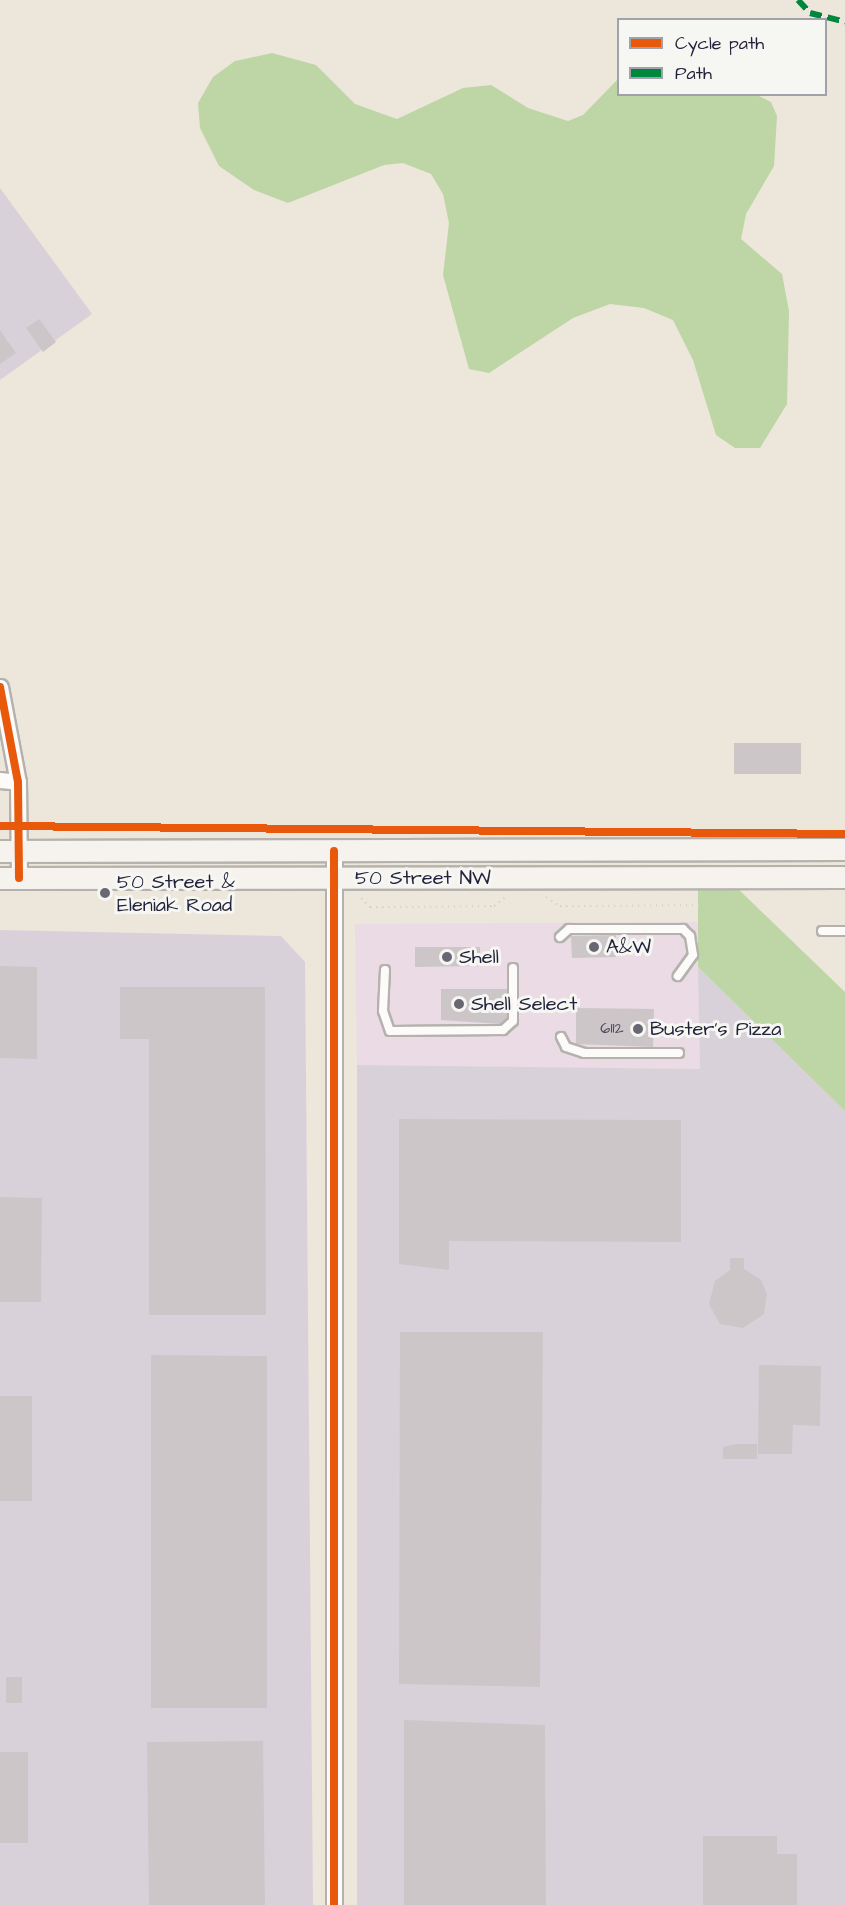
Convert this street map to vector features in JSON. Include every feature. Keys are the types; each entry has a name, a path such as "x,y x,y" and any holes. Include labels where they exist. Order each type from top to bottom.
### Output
{"main road":[{"name":"50 Street NW","path":"10,851 845,849"},
{"name":"50 Street NW","path":"10,878 845,877"}],"street":[{"path":"0,687 18,782 10,851 10,878"},
{"path":"0,780 18,782"},
{"path":"333,851 334,1905"}],"lane":[{"path":"560,937 575,928 683,929 690,936 693,955 678,976"},
{"path":"822,931 845,931"},
{"path":"385,970 382,1011 390,1031 503,1030 513,1021 513,968"},
{"path":"561,1037 566,1047 584,1053 679,1053"}],"path":[{"path":"361,898 370,907 483,906 507,896"},
{"path":"546,897 560,906 702,905"}],"shaded area":[{"path":"0,188 92,314 0,380"},
{"path":"698,922 700,1069 357,1065 355,924"},
{"path":"0,930 281,936 305,962 313,1905 0,1905"},
{"path":"698,967 845,1111 845,1905 357,1905 357,1065 700,1069"}],"green space":[{"path":"272,53 316,65 355,104 397,119 463,88 491,85 528,108 568,121 583,115 617,80 617,96 759,96 771,102 777,116 774,166 746,214 741,239 782,274 789,311 787,404 760,448 735,448 716,435 693,360 673,320 644,308 610,304 573,318 489,373 469,369 443,275 449,223 443,194 431,174 403,163 384,165 288,203 254,190 219,166 200,128 198,103 213,77 235,61"},
{"path":"698,886 735,886 845,992 845,1111 698,967"}],"building":[{"path":"39,319 56,342 43,352 26,328"},
{"path":"0,330 16,353 0,364"},
{"path":"734,743 801,743 801,774 734,774"},
{"name":"A&W","path":"616,935 616,957 572,958 571,936"},
{"name":"Shell","path":"415,947 480,947 480,966 415,967"},
{"path":"0,966 37,967 37,1059 0,1058"},
{"path":"120,987 265,987 266,1315 149,1315 149,1039 120,1039"},
{"path":"441,989 507,989 507,1018 501,1024 441,1020"},
{"path":"576,1008 654,1009 653,1047 576,1044"},
{"path":"399,1119 681,1120 681,1242 449,1241 449,1270 399,1264"},
{"path":"0,1197 42,1198 41,1302 0,1302"},
{"path":"730,1258 744,1258 744,1269 761,1280 767,1294 764,1314 743,1328 720,1324 709,1304 715,1281 730,1270"},
{"path":"400,1332 543,1332 540,1687 399,1684"},
{"path":"151,1355 267,1356 267,1708 151,1708"},
{"path":"759,1365 821,1366 820,1426 793,1425 792,1454 758,1454"},
{"path":"0,1396 32,1396 32,1501 0,1501"},
{"path":"736,1444 757,1444 757,1459 723,1459 723,1447"},
{"path":"6,1677 22,1677 22,1703 6,1703"},
{"path":"404,1720 545,1725 546,1905 404,1905"},
{"path":"263,1741 265,1905 149,1905 147,1742"},
{"path":"0,1752 28,1752 28,1843 0,1843"},
{"path":"703,1836 777,1836 777,1854 797,1854 797,1905 703,1905"}],"marked path":[{"path":"798,0 810,13 845,22"}],"cycle path":[{"path":"0,687 18,782 19,878"},
{"path":"0,826 845,834"},
{"path":"334,851 334,1905"}],"place":[{"name":"50 Street & Eleniak Road","path":"105,893"},
{"name":"A&W","path":"594,947"},
{"name":"Shell","path":"447,957"},
{"name":"Shell Select","path":"459,1004"},
{"name":"Buster's Pizza","path":"638,1029"}]}
